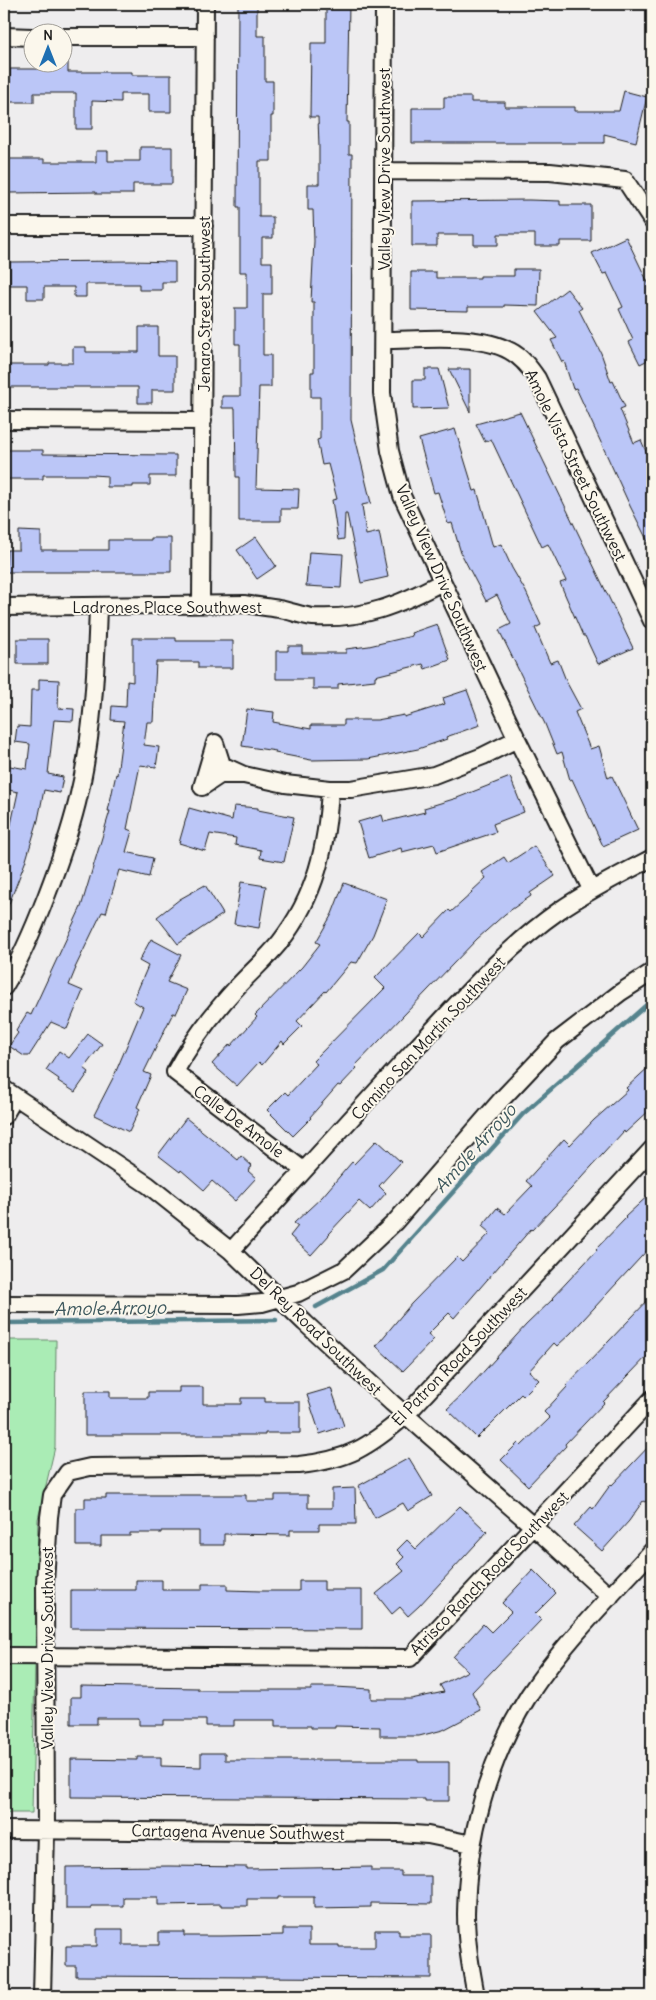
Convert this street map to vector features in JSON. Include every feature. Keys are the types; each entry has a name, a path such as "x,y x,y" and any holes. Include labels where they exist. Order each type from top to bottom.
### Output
{"street":[{"name":"Jenaro Street Southwest","path":"201,604 205,4"},
{"name":"Valley View Drive Southwest","path":"384,4 382,393 390,451 402,496 591,889"},
{"path":"4,36 22,36"},
{"path":"72,37 205,37"},
{"path":"384,171 550,172 624,180 652,221"},
{"path":"4,226 204,226"},
{"name":"Amole Vista Street Southwest","path":"383,340 477,340 510,351 522,360 537,378 652,621"},
{"path":"4,420 203,420"},
{"name":"Ladrones Place Southwest","path":"4,607 244,604 311,616 333,617 377,612 411,599 442,582"},
{"path":"4,987 34,928 60,861 77,802 89,738 96,668 98,606"},
{"path":"244,775 285,784 330,789 351,789 434,775 483,756 517,738"},
{"name":"Calle De Amole","path":"303,1170 175,1072 190,1044 211,1016 280,942 299,914 314,882 323,853 328,829 330,789"},
{"name":"Camino San Martin Southwest","path":"231,1251 303,1170 480,980 520,942 558,911 591,889 652,858"},
{"path":"4,1304 238,1305 262,1303 283,1299 298,1293 344,1270 395,1222 501,1100 558,1041 622,992 652,972"},
{"path":"4,1116 9,1093"},
{"name":"Del Rey Road Southwest","path":"9,1093 148,1185 231,1251 283,1299 306,1324 406,1416 534,1527 610,1597"},
{"name":"El Patron Road Southwest","path":"68,1472 90,1466 299,1464 325,1462 345,1456 364,1447 406,1416 652,1150"},
{"name":"Atrisco Ranch Road Southwest","path":"4,1656 410,1658 652,1399"},
{"name":"Valley View Drive Southwest","path":"42,1996 46,1830 47,1657 45,1583 52,1495 68,1472"},
{"path":"476,1996 468,1956 466,1914 472,1844 484,1796 512,1724 547,1670 568,1643 652,1551"},
{"name":"Cartagena Avenue Southwest","path":"4,1830 398,1833 428,1835 472,1844"}],"green space":[{"path":"4,1340 56,1340 55,1447 38,1519 32,1813 4,1813"}],"building":[{"path":"238,4 257,4 257,36 265,36 265,81 273,81 271,161 259,161 259,217 273,217 273,238 262,238 262,262 272,262 272,294 263,294 263,355 271,355 271,387 259,387 256,488 299,489 298,509 281,509 281,521 239,521 239,477 236,477 235,408 222,408 222,396 240,396 240,344 235,344 235,308 247,308 247,272 240,272 240,207 237,207"},
{"path":"326,4 349,4 347,122 349,122 349,154 352,154 351,420 371,503 362,505 366,535 379,532 388,577 361,583 347,514 345,514 344,539 338,540 332,500 337,499 328,464 322,465 317,440 320,439 320,397 311,397 311,372 314,372 314,302 311,302 314,241 313,210 308,210 308,184 319,184 319,147 318,117 310,117 311,43 326,43"},
{"path":"10,69 22,69 22,72 132,72 132,75 171,75 171,112 149,112 149,94 121,94 121,102 92,101 92,129 76,129 76,93 34,93 34,102 10,102"},
{"path":"624,91 647,97 636,142 604,134 604,143 412,143 412,108 444,108 444,97 471,97 471,102 505,102 505,107 575,107 575,111 619,111"},
{"path":"140,147 172,147 172,184 133,184 133,194 96,194 96,192 9,193 9,159 44,159 44,162 96,162 96,151 108,151 108,161 140,161"},
{"path":"412,201 560,201 560,205 591,205 591,241 560,241 560,246 535,246 535,234 498,234 498,245 474,245 474,235 437,235 437,246 412,246"},
{"path":"626,237 652,291 652,358 640,364 629,342 633,340 619,309 623,307 607,273 603,274 592,253"},
{"path":"10,262 175,262 175,282 162,282 162,290 139,290 139,284 86,284 86,297 74,297 74,287 44,287 44,299 27,299 27,285 10,285"},
{"path":"514,269 539,269 538,306 468,307 468,311 411,310 411,272 436,272 436,278 480,278 480,276 514,276"},
{"path":"567,289 582,308 579,310 601,353 611,382 613,381 625,407 620,409 634,443 641,440 651,463 648,464 652,473 652,550 576,388 573,389 564,361 562,362 551,340 557,338 537,312"},
{"path":"139,327 158,327 158,356 175,356 175,390 152,390 152,403 138,403 138,387 7,387 7,365 73,363 73,347 86,347 86,352 139,352"},
{"path":"425,369 439,369 449,408 413,409 413,380 425,380"},
{"path":"449,369 470,369 470,412"},
{"path":"520,412 633,648 598,664 585,636 583,636 560,583 566,581 548,544 542,547 491,439 485,442 476,424"},
{"path":"455,429 474,491 477,490 493,547 501,544 526,592 541,625 535,628 550,663 558,660 567,683 581,709 575,712 590,749 599,746 608,778 612,776 638,830 603,846 572,779 570,780 562,752 557,754 545,724 499,630 511,624 497,595 486,601 461,553 452,523 448,524 438,492 434,493 419,439"},
{"path":"7,450 43,450 43,454 176,455 176,476 150,476 150,485 133,485 133,487 107,487 107,476 94,475 43,475 43,479 7,479"},
{"path":"19,531 41,532 41,550 108,550 108,540 171,538 171,572 6,572 7,550 19,550"},
{"path":"256,537 276,566 257,579 237,550"},
{"path":"309,552 343,554 341,588 306,586"},
{"path":"437,624 450,660 425,669 423,664 375,676 375,680 338,684 338,689 313,689 313,679 276,679 276,651 288,651 288,646 302,646 302,653 346,653 346,649 369,646 412,636 411,633"},
{"path":"133,638 176,638 176,641 233,641 233,668 198,668 198,662 156,662 153,722 147,722 144,745 159,747 156,767 140,765 127,829 132,831 126,852 153,858 149,877 119,870 106,913 102,912 75,968 69,985 83,991 67,1029 51,1022 29,1056 24,1056 9,1046 18,1033 16,1031 27,1013 31,1015 81,907 110,811 108,811 117,775 124,721 111,720 112,706 126,707 127,681 133,682"},
{"path":"17,639 48,639 48,664 17,664"},
{"path":"39,679 59,680 58,708 74,709 73,721 54,720 48,774 63,777 60,793 44,790 38,820 26,860 5,914 4,827 10,829 18,792 4,789 4,765 27,769 30,744 15,742 17,726 30,727 31,690 39,690"},
{"path":"467,690 480,725 418,749 368,759 311,760 275,753 276,751 242,746 247,709 274,712 273,722 311,729 311,725 344,725 344,720 377,720 404,715 404,717 445,704 443,698"},
{"path":"510,777 524,812 493,824 496,832 437,852 434,844 402,852 401,848 369,858 358,822 382,815 384,822 425,812 424,808 457,798"},
{"path":"234,806 258,808 258,810 294,817 284,862 260,858 261,850 235,845 236,838 210,834 205,851 179,843 189,808 232,820"},
{"path":"534,846 555,876 530,893 531,896 505,914 477,939 355,1066 357,1068 340,1086 338,1085 311,1118 293,1136 267,1110 285,1092 288,1095 317,1064 313,1061 385,988 375,978 419,933 423,937 449,910 451,912 472,893 486,878 482,872 504,857 508,863"},
{"path":"241,882 266,886 259,928 234,924"},
{"path":"344,883 387,899 373,935 357,963 351,962 326,992 297,1021 302,1026 284,1044 282,1041 262,1065 259,1062 237,1086 212,1064 230,1044 231,1046 257,1017 255,1015 302,967 320,944 316,942 332,914"},
{"path":"205,885 223,914 178,944 157,917 180,899"},
{"path":"151,939 181,955 167,982 187,990 176,1014 173,1013 144,1072 151,1075 137,1107 140,1109 129,1132 94,1115 114,1076 143,1007 133,1001 148,966 139,961"},
{"path":"88,1034 102,1044 84,1068 89,1072 75,1092 58,1081 59,1079 46,1070 59,1051 69,1058"},
{"path":"652,1064 652,1108 625,1133 624,1131 531,1229 454,1318 449,1313 428,1334 434,1339 403,1371 376,1346 411,1304 457,1257 462,1262 490,1233 482,1226 497,1208 505,1214 532,1186 526,1181 564,1139 570,1145 594,1120 628,1090 626,1088"},
{"path":"186,1118 238,1160 241,1156 252,1166 248,1171 256,1178 235,1201 212,1181 204,1190 181,1170 180,1172 158,1155"},
{"path":"377,1140 401,1162 379,1186 386,1193 370,1211 359,1201 311,1255 290,1236 298,1226 294,1223 322,1197 352,1162 354,1164"},
{"path":"652,1192 652,1245 571,1333 557,1346 554,1343 529,1371 539,1380 523,1396 521,1394 477,1438 447,1409 553,1299 625,1217"},
{"path":"652,1296 652,1351 603,1402 565,1444 566,1446 528,1486 501,1460 518,1443 521,1446 550,1418 544,1412 566,1386"},
{"path":"179,1387 203,1387 203,1404 241,1404 241,1398 265,1398 265,1402 300,1402 300,1433 265,1433 265,1435 85,1435 85,1391 110,1391 110,1398 148,1398 148,1392 179,1392"},
{"path":"331,1388 344,1426 320,1434 307,1395"},
{"path":"652,1443 652,1494 645,1502 643,1501 629,1521 602,1551 574,1526 591,1507 593,1509 611,1484"},
{"path":"409,1458 432,1496 408,1511 403,1503 375,1518 358,1486"},
{"path":"355,1488 356,1524 319,1524 319,1530 290,1530 290,1535 224,1534 224,1545 199,1545 199,1531 161,1531 161,1533 130,1533 130,1536 101,1536 101,1546 76,1546 76,1508 85,1508 85,1498 106,1498 106,1495 246,1495 246,1501 275,1501 275,1495 308,1495 308,1508 332,1508 332,1489"},
{"path":"460,1506 487,1532 408,1616 400,1607 392,1614 376,1594 404,1571 397,1564 404,1557 397,1550 407,1540 416,1549"},
{"path":"533,1570 556,1593 535,1614 541,1620 472,1692 481,1710 443,1730 419,1736 380,1736 380,1727 335,1726 335,1728 311,1728 311,1726 275,1726 275,1720 234,1720 234,1726 206,1726 206,1720 164,1720 164,1725 139,1725 139,1718 97,1718 97,1724 71,1724 71,1697 81,1697 81,1686 198,1688 198,1690 311,1690 311,1687 335,1687 371,1689 371,1699 411,1699 444,1692 440,1685 468,1671 453,1657 483,1624 491,1632 511,1612 502,1603"},
{"path":"136,1580 162,1580 162,1590 202,1590 202,1584 227,1584 227,1590 261,1591 299,1591 299,1581 324,1581 324,1590 362,1590 362,1629 71,1628 71,1590 136,1590"},
{"path":"201,1753 225,1753 225,1760 418,1760 418,1762 449,1762 449,1801 425,1801 425,1799 71,1797 71,1759 137,1760 137,1757 161,1757 161,1766 201,1767"},
{"path":"66,1867 247,1867 247,1869 371,1867 371,1871 401,1871 401,1876 431,1876 431,1904 371,1903 371,1907 314,1908 314,1897 278,1897 278,1899 247,1899 247,1906 221,1906 221,1904 158,1905 158,1897 123,1897 123,1906 91,1906 91,1909 66,1909"},
{"path":"97,1929 123,1929 123,1945 159,1945 159,1932 184,1932 184,1936 283,1935 283,1929 309,1929 309,1945 339,1945 339,1947 375,1947 375,1930 399,1930 399,1935 431,1935 431,1978 76,1976 76,1966 66,1966 66,1946 97,1946"}],"waterway":[{"name":"Amole Arroyo","path":"316,1307 383,1270 523,1114 652,1000"},
{"name":"Amole Arroyo","path":"4,1323 276,1320"}]}
